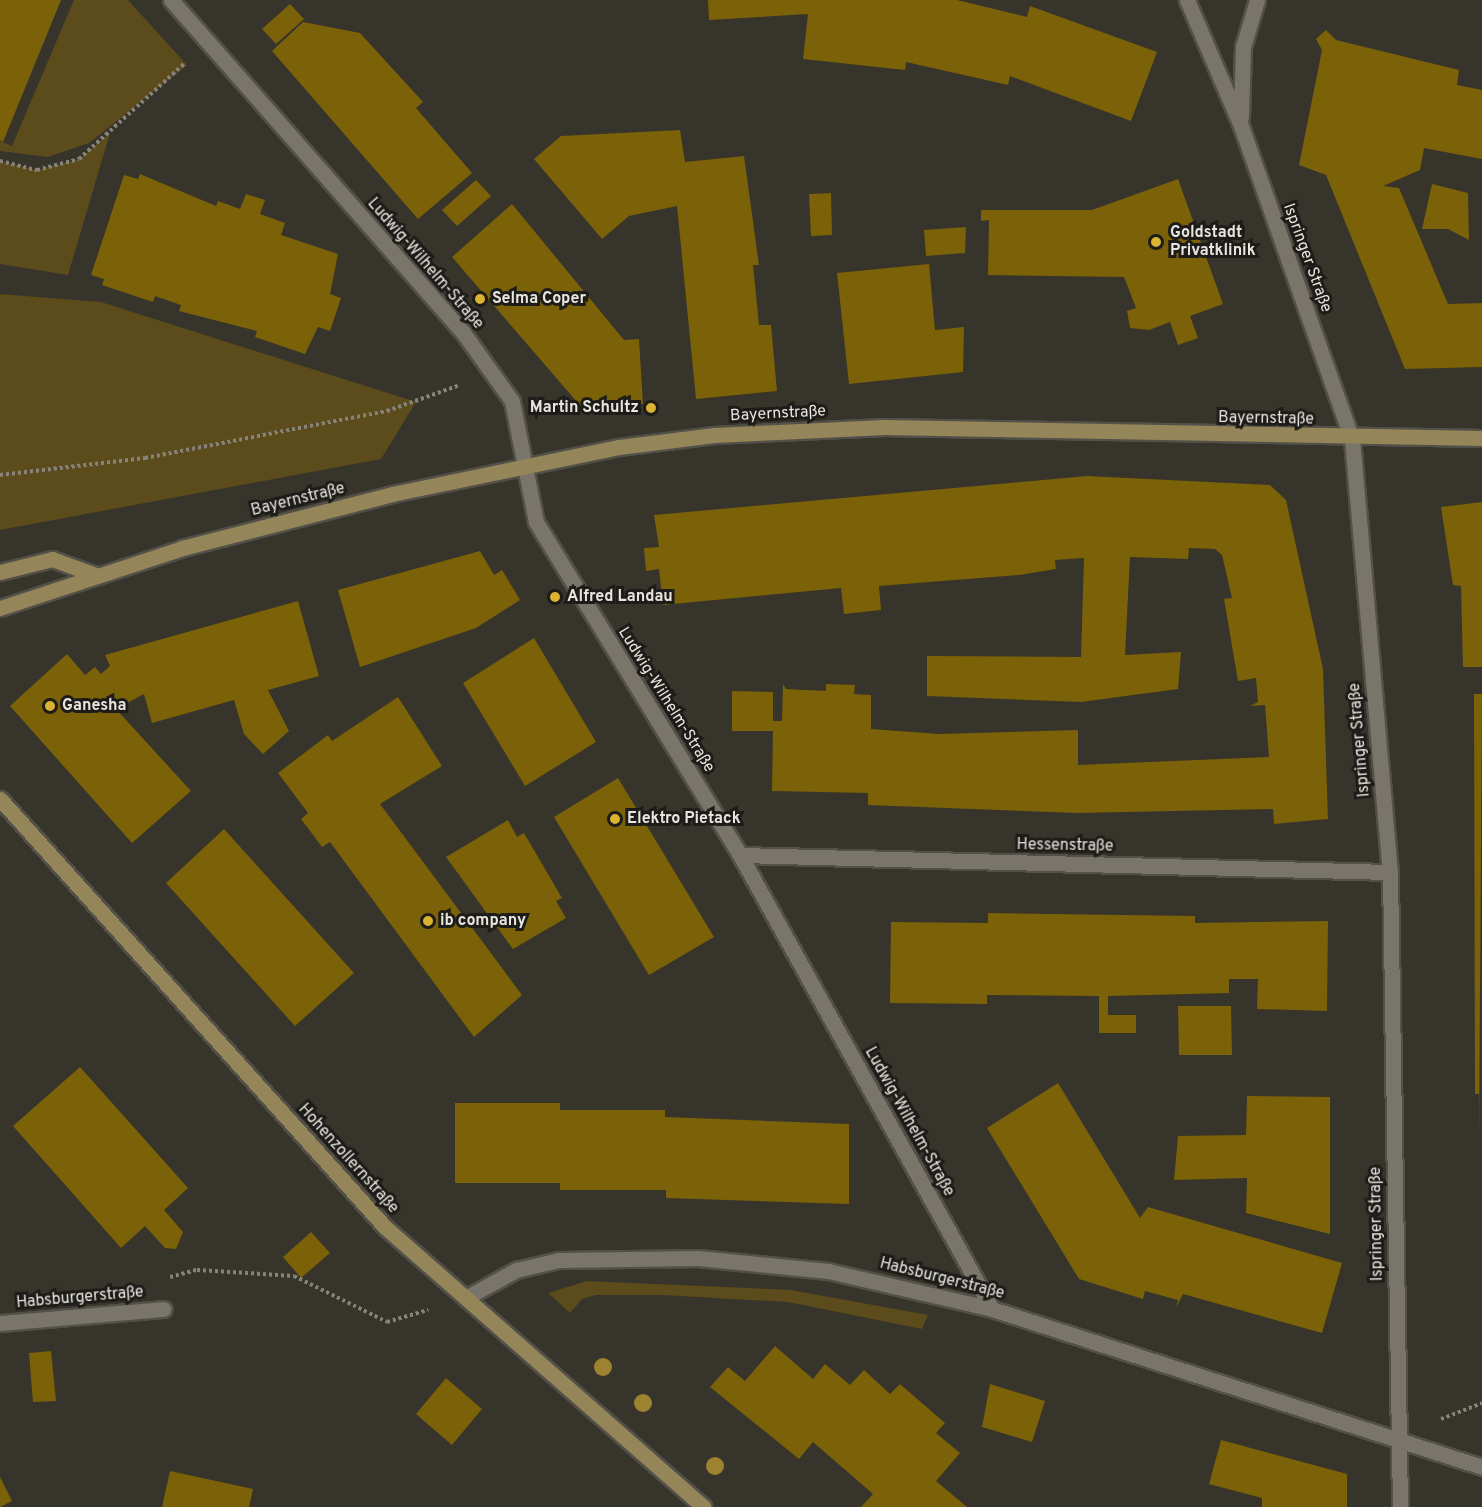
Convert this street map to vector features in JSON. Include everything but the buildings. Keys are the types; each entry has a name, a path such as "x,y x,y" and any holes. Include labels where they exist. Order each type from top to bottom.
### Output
{"street":[{"name":"Ludwig-Wilhelm-Straße","path":"171,0 206,44 462,331 512,401 536,522 740,855 992,1310"},
{"name":"Ispringer Straße","path":"1187,0 1241,126 1352,439 1390,872 1400,1507"},
{"path":"1241,126 1243,47 1257,0"},
{"name":"Bayernstraße","path":"0,608 93,574 526,465 714,435 873,427 1352,439 1482,438"},
{"path":"0,572 52,559 93,574"},
{"name":"Hohenzollernstraße","path":"0,799 385,1227 469,1296 704,1507"},
{"name":"Hessenstraße","path":"740,855 1390,872"},
{"name":"Habsburgerstraße","path":"469,1296 537,1263 698,1258 828,1271 992,1310 1398,1436 1482,1467"},
{"name":"Habsburgerstraße","path":"0,1323 163,1309"}],"path":[{"path":"0,161 37,170 79,159 206,44"},
{"path":"0,475 145,458 387,411 492,374"},
{"path":"264,1273 294,1276 387,1322 398,1319"}],"shaded area":[{"path":"74,0 128,0 187,65 89,143 48,157 0,151 0,141 12,146"},
{"path":"110,133 68,275 0,264 0,161 37,170 79,159"},
{"path":"0,294 101,302 416,402 381,459 0,530"},
{"path":"587,1281 791,1290 928,1315 922,1329 788,1302 662,1295 596,1295 582,1299 570,1313 548,1293"}],"place":[{"name":"Goldstadt Privatklinik","path":"1156,242"},
{"name":"Selma Coper","path":"480,299"},
{"name":"Martin Schultz","path":"651,408"},
{"name":"Alfred Landau","path":"555,597"},
{"name":"Ganesha","path":"50,706"},
{"name":"Elektro Pietack","path":"615,819"},
{"name":"ib company","path":"428,921"}]}
